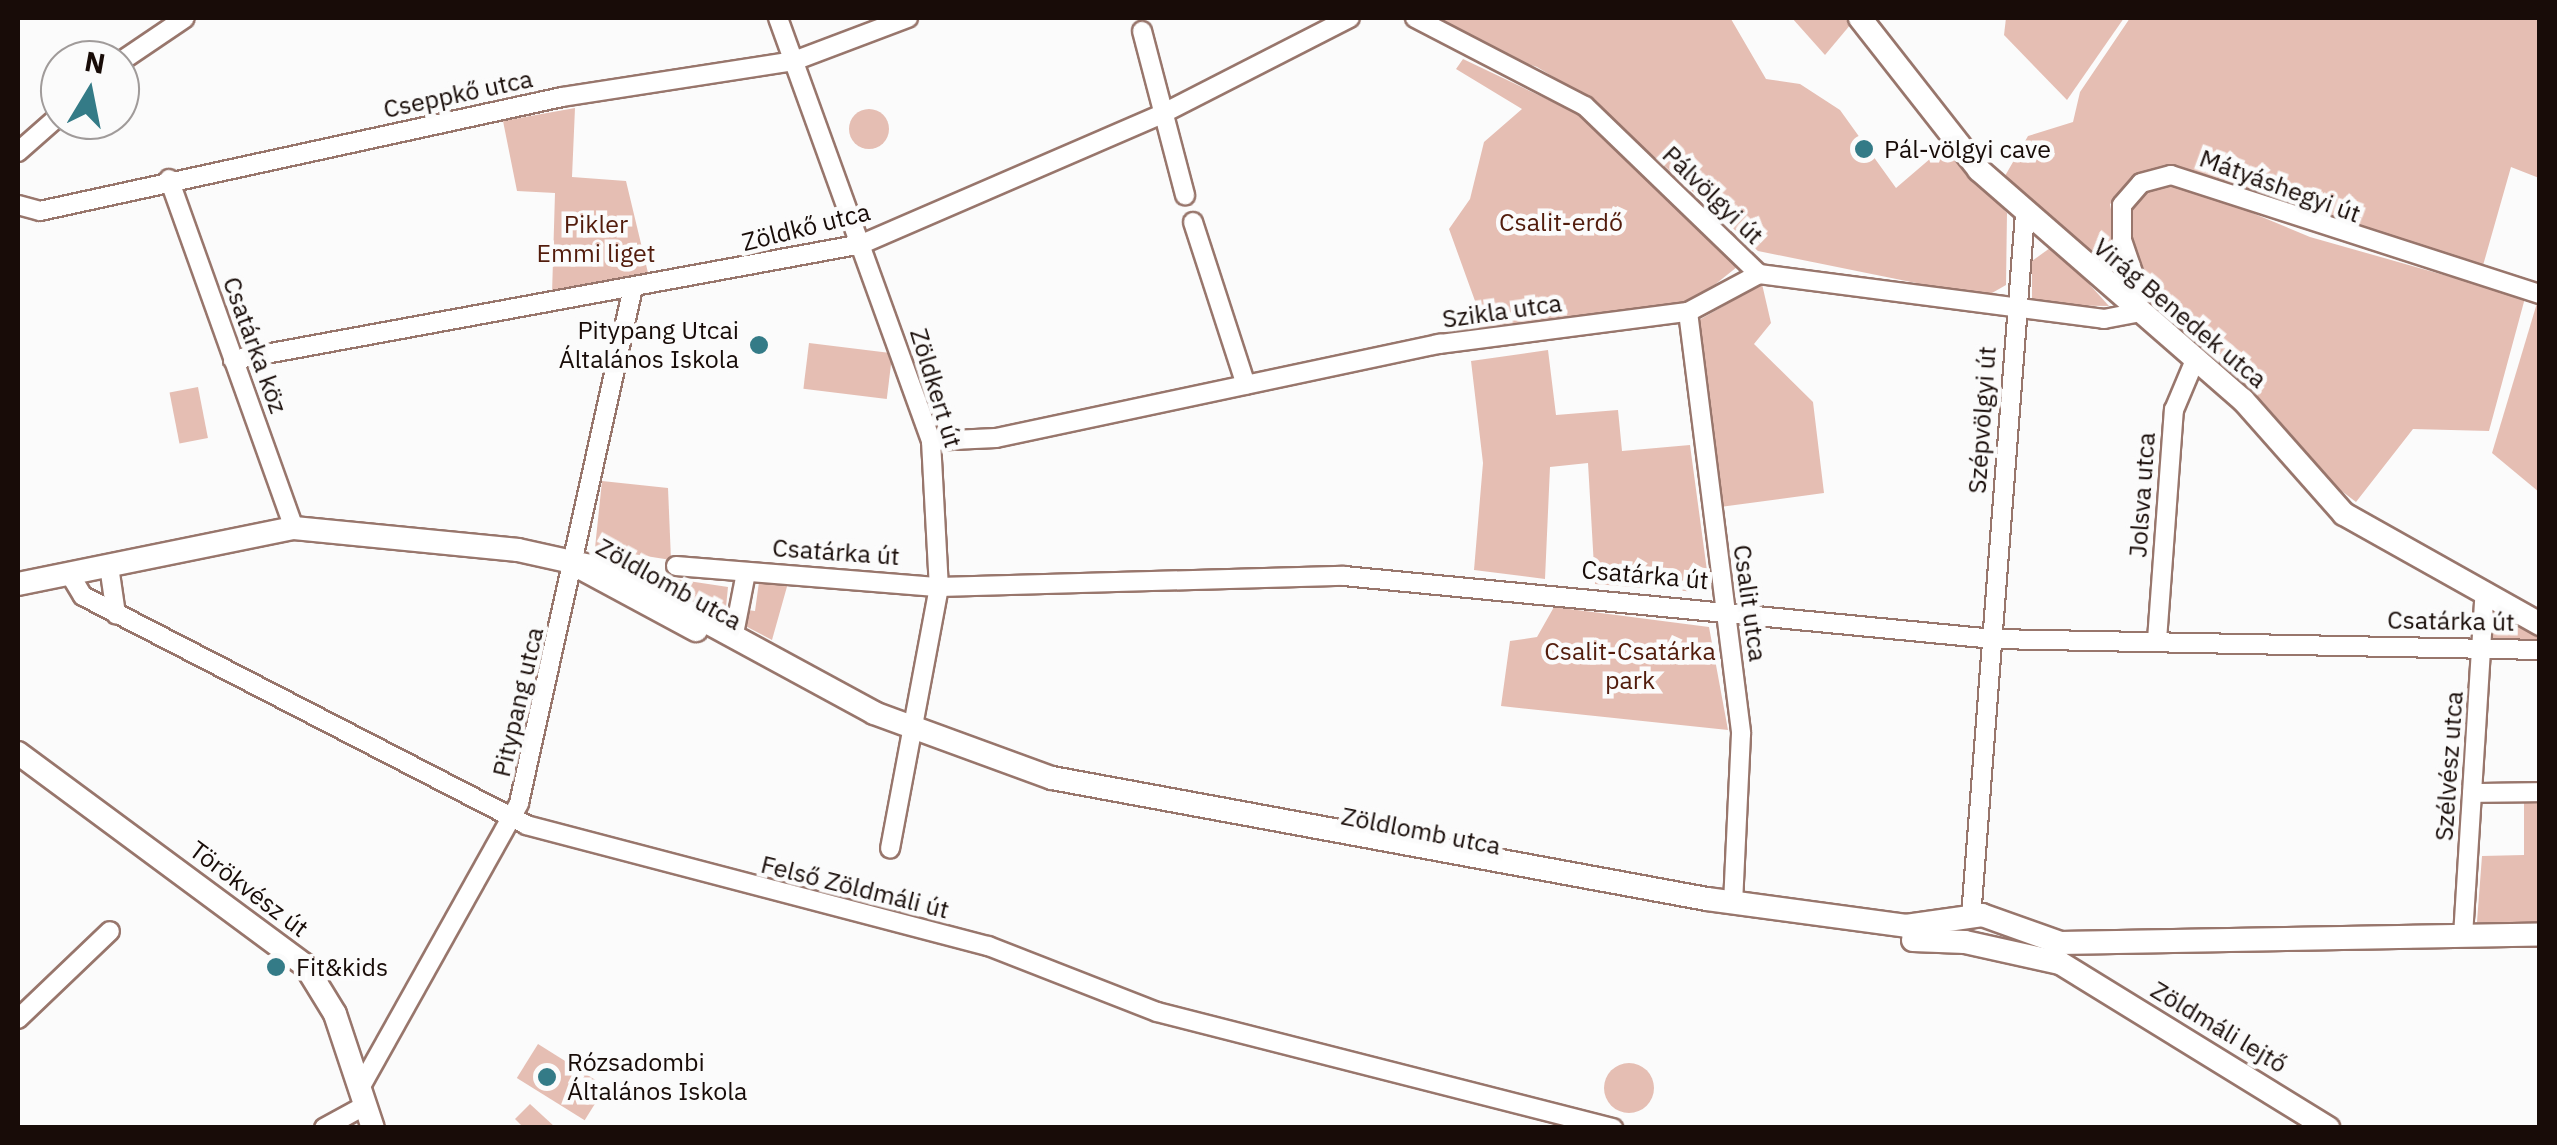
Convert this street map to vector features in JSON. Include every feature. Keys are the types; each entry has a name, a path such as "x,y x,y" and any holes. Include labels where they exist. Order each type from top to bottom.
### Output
{"street":[{"path":"140,49 186,18"},
{"name":"Zöldkert út","path":"778,18 931,441 940,587 890,848"},
{"name":"Cseppkő utca","path":"18,204 40,210 169,179 562,97 794,61 908,18"},
{"name":"Zöldkő utca","path":"234,360 632,292 862,244 1162,114 1350,18"},
{"name":"Pálvölgyi út","path":"1415,18 1584,106 1760,274 2018,308 2134,313"},
{"path":"1860,18 1918,102 2025,214"},
{"path":"1142,31 1185,195"},
{"path":"18,152 40,133"},
{"name":"Mátyáshegyi út","path":"2134,313 2140,293 2122,240 2122,205 2141,183 2171,174 2540,294"},
{"name":"Csatárka köz","path":"169,179 294,528"},
{"name":"Szépvölgyi út","path":"1972,924 2025,214"},
{"name":"Virág Benedek utca","path":"2025,214 2134,313 2195,360 2344,514 2484,600 2540,624"},
{"path":"1193,222 1246,385"},
{"name":"Szikla utca","path":"931,441 996,438 1440,344 1688,312 1760,274"},
{"name":"Pitypang utca","path":"366,1107 513,820 574,564 632,292"},
{"name":"Csalit utca","path":"1688,312 1744,791 1731,909"},
{"name":"Jolsva utca","path":"2156,640 2174,410 2195,360"},
{"path":"18,584 294,528 574,564"},
{"name":"Zöldlomb utca","path":"574,564 612,571 734,634 765,660"},
{"name":"Zöldlomb utca","path":"574,564 912,739 1052,778 1731,909 1906,926 1972,924"},
{"path":"109,566 116,614"},
{"name":"Csatárka út","path":"676,566 940,587 1344,576 1724,609 1994,639 2540,650"},
{"name":"Csatárka út","path":"734,634 746,573"},
{"name":"Felső Zöldmáli út","path":"70,574 83,596 513,820 988,946 1156,1012 1614,1128"},
{"name":"Szélvész utca","path":"2463,936 2484,600"},
{"name":"Törökvész út","path":"18,754 304,965 328,999 366,1107"},
{"path":"2472,793 2540,792"},
{"path":"1972,924 2066,958 2110,941 2540,935"},
{"path":"1972,924 2066,958"},
{"path":"18,1019 110,931"},
{"name":"Zöldmáli lejtő","path":"2066,958 2328,1128"},
{"path":"324,1128 366,1107"}],"green space":[{"path":"1429,18 1731,19 1766,79 1800,84 1840,110 1896,188 1945,146 2007,213 2006,285 1985,297 1758,251 1593,101 1537,67 1463,43"},
{"path":"1792,18 1856,18 1825,55"},
{"path":"2006,18 2124,18 2067,100 2004,35"},
{"path":"2130,18 2539,18 2539,178 2511,167 2482,269 2180,172 2147,172 2110,204 2124,279 2115,288 1998,188 2028,136 2073,122 2080,92"},
{"name":"Csalit-erdő","path":"1463,59 1576,113 1737,267 1693,302 1461,333 1461,315 1479,312 1449,229 1470,199 1484,142 1522,109 1456,69"},
{"name":"Pikler Emmi liget","path":"575,108 572,177 626,181 649,277 552,294 555,193 517,191 503,121"},
{"path":"869,109 883,115 889,129 883,143 869,149 855,143 849,129 855,115"},
{"path":"2175,181 2310,237 2525,298 2489,431 2413,429 2356,502 2339,489 2262,401 2154,314 2138,253 2124,240 2130,202 2153,183"},
{"path":"2050,248 2061,253 2109,306 2032,305 2032,261"},
{"path":"1762,284 1771,323 1754,344 1813,402 1824,493 1720,507 1699,320"},
{"path":"2537,303 2540,304 2539,492 2492,453"},
{"path":"809,343 892,353 887,399 803,389"},
{"path":"1548,350 1556,415 1618,410 1622,451 1690,445 1710,593 1595,584 1588,463 1550,467 1545,579 1474,570 1483,463 1471,361"},
{"path":"198,387 208,438 179,444 170,393"},
{"path":"602,481 668,488 671,560 595,548"},
{"path":"675,579 728,587 726,607 755,611 759,582 788,583 772,640 671,587"},
{"name":"Csalit-Csatárka park","path":"1554,607 1709,627 1728,730 1501,706 1510,641 1537,637"},
{"path":"2496,614 2539,633 2539,640 2491,638"},
{"path":"2524,803 2539,803 2539,922 2477,922 2482,856 2524,855"},
{"path":"538,1044 606,1086 585,1120 517,1078"},
{"path":"1629,1063 1647,1070 1654,1088 1647,1106 1629,1113 1611,1106 1604,1088 1611,1070"},
{"path":"530,1104 555,1127 523,1127 515,1119"}],"place":[{"name":"Pál-völgyi cave","path":"1864,149"},
{"name":"Pitypang Utcai Általános Iskola","path":"759,345"},
{"name":"Fit&kids","path":"276,967"},
{"name":"Rózsadombi Általános Iskola","path":"547,1077"}]}
